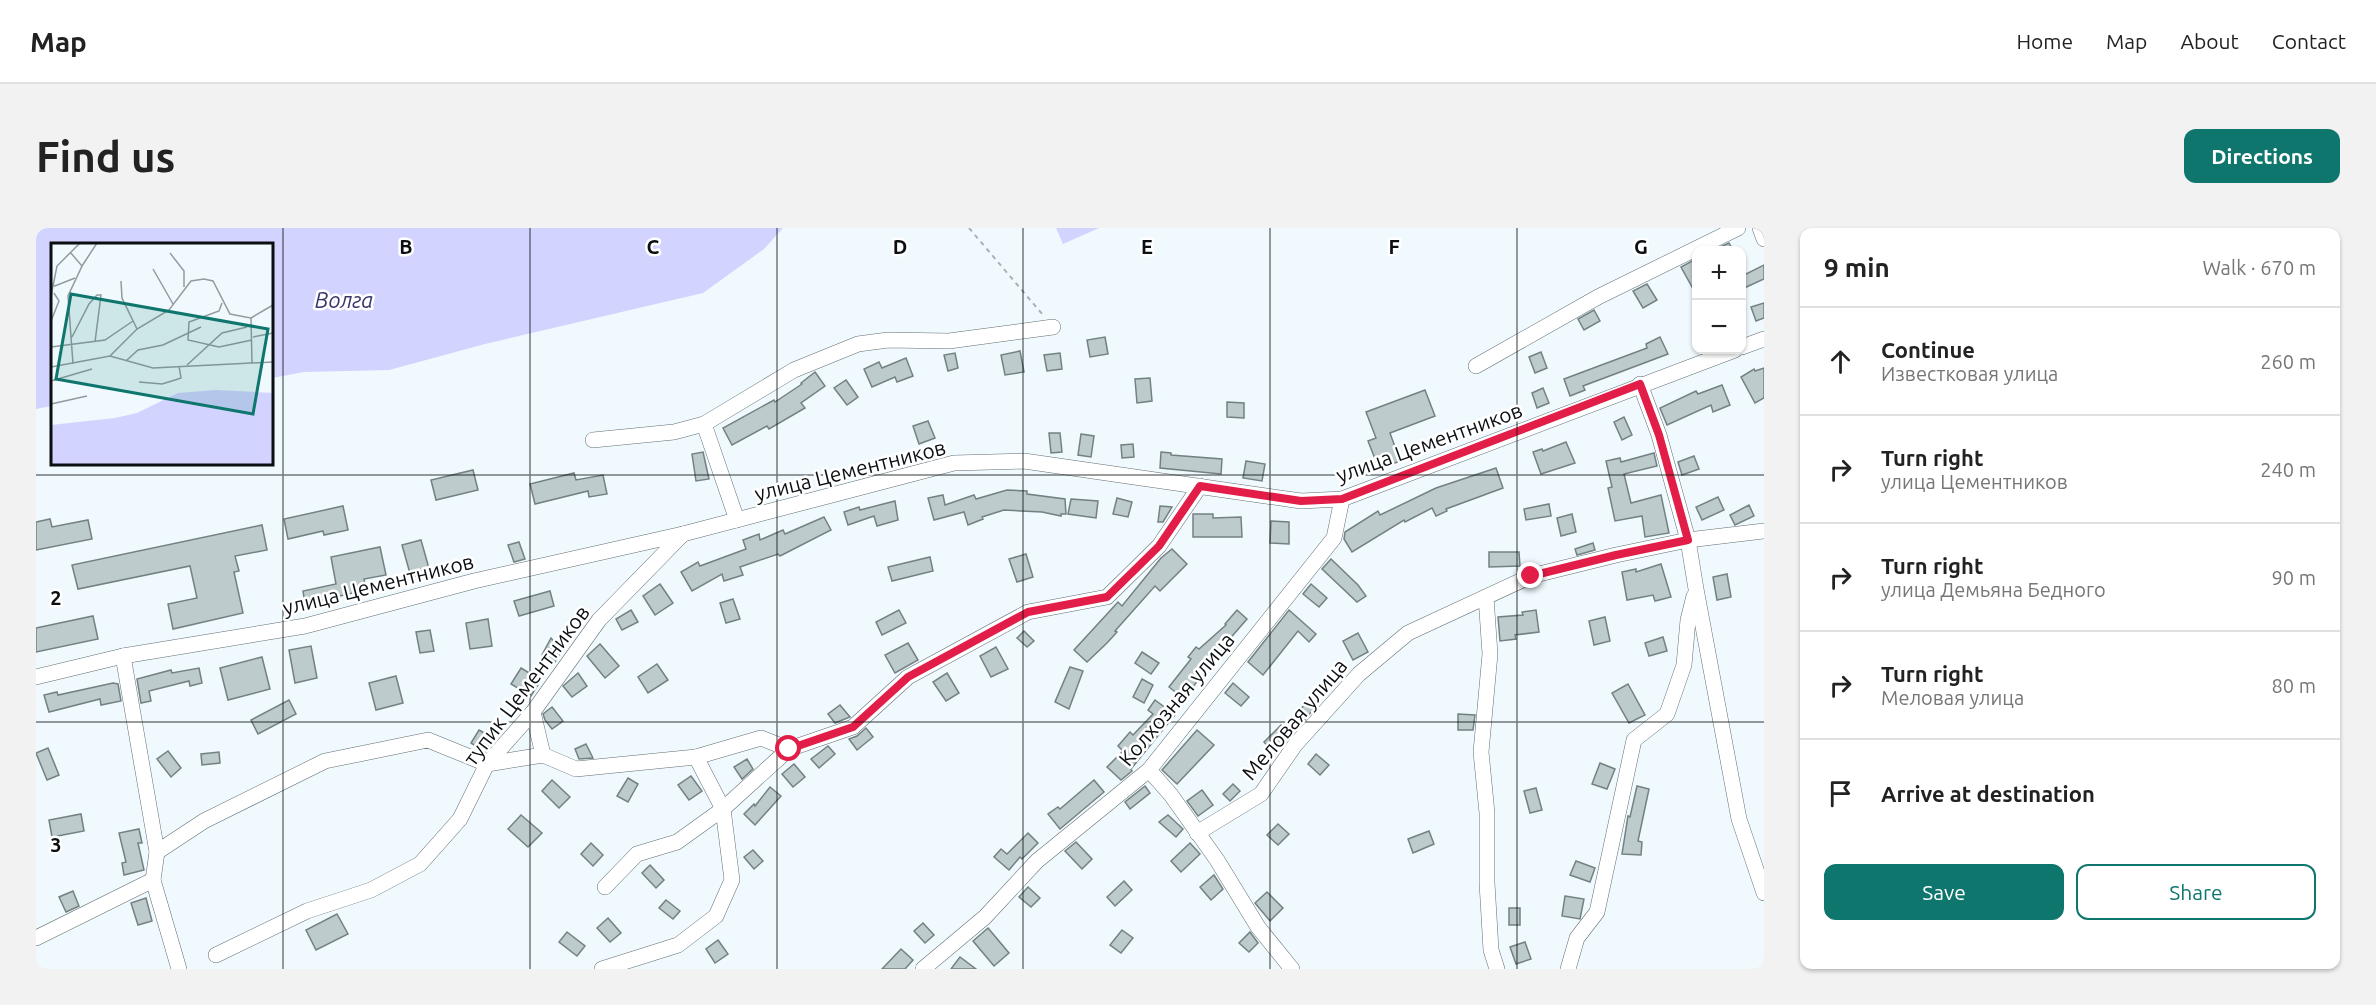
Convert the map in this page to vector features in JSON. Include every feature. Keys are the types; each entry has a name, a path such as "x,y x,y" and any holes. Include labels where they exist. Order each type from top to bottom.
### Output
{"street":[{"path":"1476,366 1598,297 1738,228"},
{"path":"1760,228 1764,239"},
{"path":"593,440 674,432 704,424 794,370 858,344 888,340 949,342 1053,327"},
{"path":"1746,346 1764,339"},
{"name":"улица Цементников","path":"36,677 123,656 305,626 474,581 683,534 954,463 1024,461 1301,501 1342,499 1724,354"},
{"path":"1640,384 1659,435 1688,540 1695,589 1739,819 1764,892"},
{"path":"704,424 737,520"},
{"path":"605,887 637,854 677,842 723,809 789,749 853,727 908,677 1028,612 1107,597 1159,546 1200,486"},
{"name":"Колхозная улица","path":"923,969 985,917 1037,861 1149,770 1334,538 1342,499"},
{"name":"Меловая улица","path":"1197,833 1262,794 1295,745 1359,674 1408,633 1531,576 1688,540 1764,531"},
{"name":"тупик Цементников","path":"216,955 307,911 371,891 420,864 460,819 487,764 533,712 599,620 683,534"},
{"path":"1568,969 1576,938 1597,912 1634,740 1667,714 1684,666 1688,620 1695,589"},
{"path":"1486,597 1490,654 1481,752 1487,813 1487,883 1491,950 1497,969"},
{"path":"123,656 157,852 153,880 179,969"},
{"path":"533,712 543,755"},
{"path":"157,852 204,821 325,761 428,741 487,764 543,755 576,769 696,757 761,738 789,749"},
{"path":"602,969 678,945 716,915 732,879 723,809 696,757"},
{"path":"1149,770 1171,795 1217,860 1258,927 1292,969"},
{"path":"36,938 153,880"}],"path":[{"path":"969,228 1053,327"}],"water":[{"name":"Волга","path":"36,228 783,228 764,249 703,293 485,344 389,370 304,372 273,378 273,243 51,243 51,406 36,409"},
{"path":"1056,228 1099,228 1063,244"}],"building":[{"path":"1692,261 1692,287 1681,267"},
{"path":"1764,265 1764,279 1746,287 1746,274"},
{"path":"1647,284 1657,300 1643,308 1633,291"},
{"path":"1764,303 1764,318 1756,321 1751,307"},
{"path":"1594,310 1600,321 1584,330 1578,319"},
{"path":"1105,337 1108,354 1090,357 1087,340"},
{"path":"1660,337 1668,354 1583,386 1585,390 1570,396 1564,379 1647,348 1646,344"},
{"path":"1020,351 1024,372 1005,375 1001,355"},
{"path":"1541,352 1547,368 1535,373 1529,357"},
{"path":"955,353 958,368 948,371 944,355"},
{"path":"1060,353 1062,369 1047,371 1044,355"},
{"path":"906,358 913,376 897,382 895,377 872,387 864,369 879,362 882,368"},
{"path":"1764,368 1764,398 1755,403 1741,377 1754,369 1755,371"},
{"path":"815,372 825,386 801,403 805,408 769,429 767,426 732,445 723,428 774,400 775,402"},
{"path":"1150,378 1152,401 1137,403 1135,379"},
{"path":"846,380 858,397 847,405 834,388"},
{"path":"1722,385 1730,405 1713,412 1711,405 1667,425 1660,408 1696,391 1698,394"},
{"path":"1543,388 1549,403 1537,408 1532,393"},
{"path":"1425,390 1435,416 1390,433 1400,461 1379,469 1368,441 1376,438 1366,412"},
{"path":"1227,402 1244,403 1244,418 1227,417"},
{"path":"1624,417 1632,435 1622,440 1614,422"},
{"path":"928,421 935,438 919,444 913,426"},
{"path":"1049,433 1060,433 1062,452 1051,453"},
{"path":"1081,434 1094,436 1091,457 1078,455"},
{"path":"1566,442 1575,463 1541,474 1533,452 1542,449 1543,451"},
{"path":"1133,444 1134,457 1122,458 1121,445"},
{"path":"703,452 709,479 696,481 692,454"},
{"path":"1161,452 1171,453 1171,455 1222,459 1221,474 1160,468"},
{"path":"1654,453 1657,466 1624,474 1631,503 1661,495 1669,533 1645,537 1642,516 1615,521 1608,488 1612,487 1606,461 1620,458 1621,462"},
{"path":"1694,456 1699,469 1682,475 1678,462"},
{"path":"1246,461 1265,464 1262,481 1243,478"},
{"path":"1496,468 1503,488 1446,509 1447,511 1436,516 1432,508 1405,522 1404,520 1352,552 1344,539 1345,532 1378,511 1380,515 1436,488"},
{"path":"473,470 478,490 436,500 431,480"},
{"path":"574,473 576,480 603,475 607,494 589,497 588,491 535,504 530,484"},
{"path":"1007,490 1027,491 1027,494 1065,499 1066,514 1061,514 1061,516 1042,512 1004,510 982,517 983,519 968,525 964,512 934,520 928,498 943,495 945,505 974,495 976,499"},
{"path":"1718,497 1724,510 1702,520 1696,507"},
{"path":"1117,498 1132,502 1128,517 1113,514"},
{"path":"1071,499 1098,501 1096,518 1068,514"},
{"path":"895,501 898,520 877,526 874,516 848,525 844,512"},
{"path":"1549,504 1551,516 1526,520 1524,509"},
{"path":"1749,505 1754,516 1735,525 1730,515"},
{"path":"343,506 348,530 324,535 323,531 288,539 284,519"},
{"path":"1160,506 1172,507 1163,522 1158,522"},
{"path":"1193,514 1213,514 1213,518 1241,517 1242,537 1193,537"},
{"path":"1572,514 1576,532 1561,536 1557,518"},
{"path":"824,517 831,530 780,556 778,554 740,567 743,575 724,581 722,574 692,591 681,572 698,562 700,566 746,549 743,540 759,534 760,540 783,530 785,534"},
{"path":"50,519 52,527 88,520 92,539 36,550 36,522"},
{"path":"1271,521 1289,522 1289,544 1270,543"},
{"path":"262,525 267,550 235,556 239,571 234,572 243,613 173,629 168,604 197,598 190,566 78,589 72,565"},
{"path":"421,540 430,572 411,577 402,545"},
{"path":"519,542 525,559 514,562 508,545"},
{"path":"1593,543 1595,550 1577,555 1575,549"},
{"path":"380,547 386,575 364,579 366,590 305,604 303,591 336,584 331,557"},
{"path":"1172,549 1187,564 1160,591 1155,586 1115,631 1117,632 1087,662 1074,650 1118,602 1122,606 1161,558"},
{"path":"1489,552 1519,552 1520,566 1489,567"},
{"path":"1026,554 1033,577 1017,582 1009,559"},
{"path":"930,557 933,571 892,581 888,567"},
{"path":"1331,559 1366,596 1357,602 1322,569"},
{"path":"1661,564 1671,597 1655,601 1653,595 1627,600 1622,572 1636,569 1636,572"},
{"path":"1727,574 1731,597 1717,600 1713,577"},
{"path":"660,584 673,603 655,615 643,596"},
{"path":"1311,584 1327,598 1319,607 1303,594"},
{"path":"550,591 554,606 519,616 514,601"},
{"path":"733,599 740,619 726,623 720,603"},
{"path":"631,610 638,622 622,630 616,619"},
{"path":"899,610 906,623 882,635 876,622"},
{"path":"1237,610 1247,619 1227,642 1229,644 1212,659 1184,699 1169,687 1191,659 1188,657 1196,647 1199,649 1226,625"},
{"path":"1289,610 1316,634 1309,642 1298,631 1263,675 1248,662"},
{"path":"1536,610 1539,632 1515,635 1516,639 1500,641 1498,617 1523,615 1522,612"},
{"path":"93,616 98,639 36,652 36,628"},
{"path":"1605,617 1610,641 1594,645 1589,621"},
{"path":"488,619 492,646 470,649 466,623"},
{"path":"430,630 434,651 420,653 416,632"},
{"path":"1024,631 1034,641 1027,647 1017,638"},
{"path":"1358,633 1368,652 1353,660 1343,641"},
{"path":"1663,637 1667,651 1649,656 1645,643"},
{"path":"551,638 562,651 555,662 542,655"},
{"path":"908,643 918,660 895,673 885,655"},
{"path":"600,644 619,666 605,678 587,656"},
{"path":"311,646 317,678 295,683 289,650"},
{"path":"996,647 1008,669 991,677 980,656"},
{"path":"1142,652 1159,663 1151,674 1135,663"},
{"path":"262,657 270,689 228,700 220,668"},
{"path":"657,664 668,680 648,693 638,677"},
{"path":"1070,667 1083,671 1069,709 1055,702"},
{"path":"199,668 202,683 190,686 189,681 149,691 151,701 141,703 137,679 171,670 172,673"},
{"path":"521,668 541,680 531,696 511,684"},
{"path":"578,673 587,686 572,697 563,686"},
{"path":"947,673 959,693 946,701 933,682"},
{"path":"396,676 403,703 376,710 369,683"},
{"path":"1142,679 1153,685 1144,703 1133,697"},
{"path":"113,683 118,684 121,701 101,705 100,699 49,712 44,695 57,692 58,695"},
{"path":"1233,683 1249,697 1241,706 1225,693"},
{"path":"1628,684 1645,715 1629,723 1612,693"},
{"path":"289,700 296,714 258,734 251,720"},
{"path":"1155,700 1175,715 1131,769 1132,771 1121,780 1107,767 1123,751 1118,746 1130,732 1133,735 1153,714 1148,710"},
{"path":"1307,701 1315,707 1305,720 1297,714"},
{"path":"840,705 850,717 835,723 828,714"},
{"path":"552,707 563,721 552,729 543,714"},
{"path":"1458,714 1475,715 1473,730 1458,730"},
{"path":"1281,725 1291,735 1274,753 1264,742"},
{"path":"866,728 873,737 857,750 849,739 857,736"},
{"path":"479,730 493,738 485,752 471,743"},
{"path":"1197,730 1214,745 1177,784 1162,770"},
{"path":"586,744 593,758 579,759 575,749"},
{"path":"828,746 835,754 819,768 811,759"},
{"path":"48,748 59,775 47,780 36,753"},
{"path":"168,751 181,768 171,777 157,759"},
{"path":"219,752 220,763 202,765 201,754"},
{"path":"1316,754 1329,765 1320,775 1308,764"},
{"path":"747,759 753,769 742,779 734,767"},
{"path":"1600,763 1615,769 1607,789 1592,784"},
{"path":"794,764 805,777 793,787 782,774"},
{"path":"691,776 702,791 689,800 678,785"},
{"path":"628,778 638,784 628,802 617,796"},
{"path":"552,780 570,797 559,808 542,791"},
{"path":"1094,780 1104,792 1060,829 1048,814 1058,807 1060,809"},
{"path":"1233,784 1240,791 1230,801 1223,794"},
{"path":"1145,786 1150,793 1130,809 1125,802"},
{"path":"1637,786 1649,789 1638,841 1642,842 1641,855 1622,854 1628,816 1630,817"},
{"path":"770,787 781,796 755,825 744,814 754,804 755,806"},
{"path":"1536,788 1542,810 1530,813 1524,791"},
{"path":"1202,790 1213,805 1198,816 1187,801"},
{"path":"81,814 84,831 52,837 49,820"},
{"path":"521,815 542,833 528,847 508,829"},
{"path":"1168,815 1183,829 1176,837 1159,822"},
{"path":"1278,824 1289,834 1278,845 1267,835"},
{"path":"139,829 142,843 138,843 144,870 124,875 122,863 126,862 119,833"},
{"path":"1429,831 1434,844 1413,853 1408,839"},
{"path":"1028,833 1038,843 1022,859 1020,857 1009,870 994,857 1001,849 1007,854"},
{"path":"1076,842 1092,859 1082,869 1065,851"},
{"path":"591,843 603,855 593,866 581,854"},
{"path":"1190,843 1200,854 1181,872 1171,861"},
{"path":"753,850 763,861 754,869 744,857"},
{"path":"1576,861 1595,868 1590,882 1570,875"},
{"path":"650,865 664,880 656,888 642,873"},
{"path":"1214,875 1223,889 1211,900 1200,887"},
{"path":"1124,881 1132,890 1115,906 1107,897"},
{"path":"1028,887 1040,898 1031,907 1019,897"},
{"path":"73,891 79,906 66,912 59,897"},
{"path":"1267,892 1283,908 1270,921 1255,903"},
{"path":"1565,896 1584,899 1580,919 1562,916"},
{"path":"146,898 152,921 138,925 131,903"},
{"path":"666,900 680,911 673,919 659,908"},
{"path":"1509,908 1520,908 1520,925 1509,925"},
{"path":"337,914 348,934 316,950 306,930"},
{"path":"608,918 621,933 610,942 597,928"},
{"path":"923,923 934,935 925,943 914,931"},
{"path":"988,928 1009,953 994,966 973,941"},
{"path":"1122,930 1133,938 1121,953 1110,945"},
{"path":"567,932 585,946 577,956 559,942"},
{"path":"1250,932 1258,943 1249,952 1239,943"},
{"path":"718,940 728,954 715,963 706,949"},
{"path":"1525,942 1531,959 1516,964 1510,947"},
{"path":"901,949 913,960 905,969 882,969"},
{"path":"960,957 976,969 951,969"}],"route":[{"path":"789,749 853,727 908,677 1028,612 1107,597 1159,546 1200,486 1301,501 1342,499 1640,384 1659,435 1688,540 1531,576"}]}
